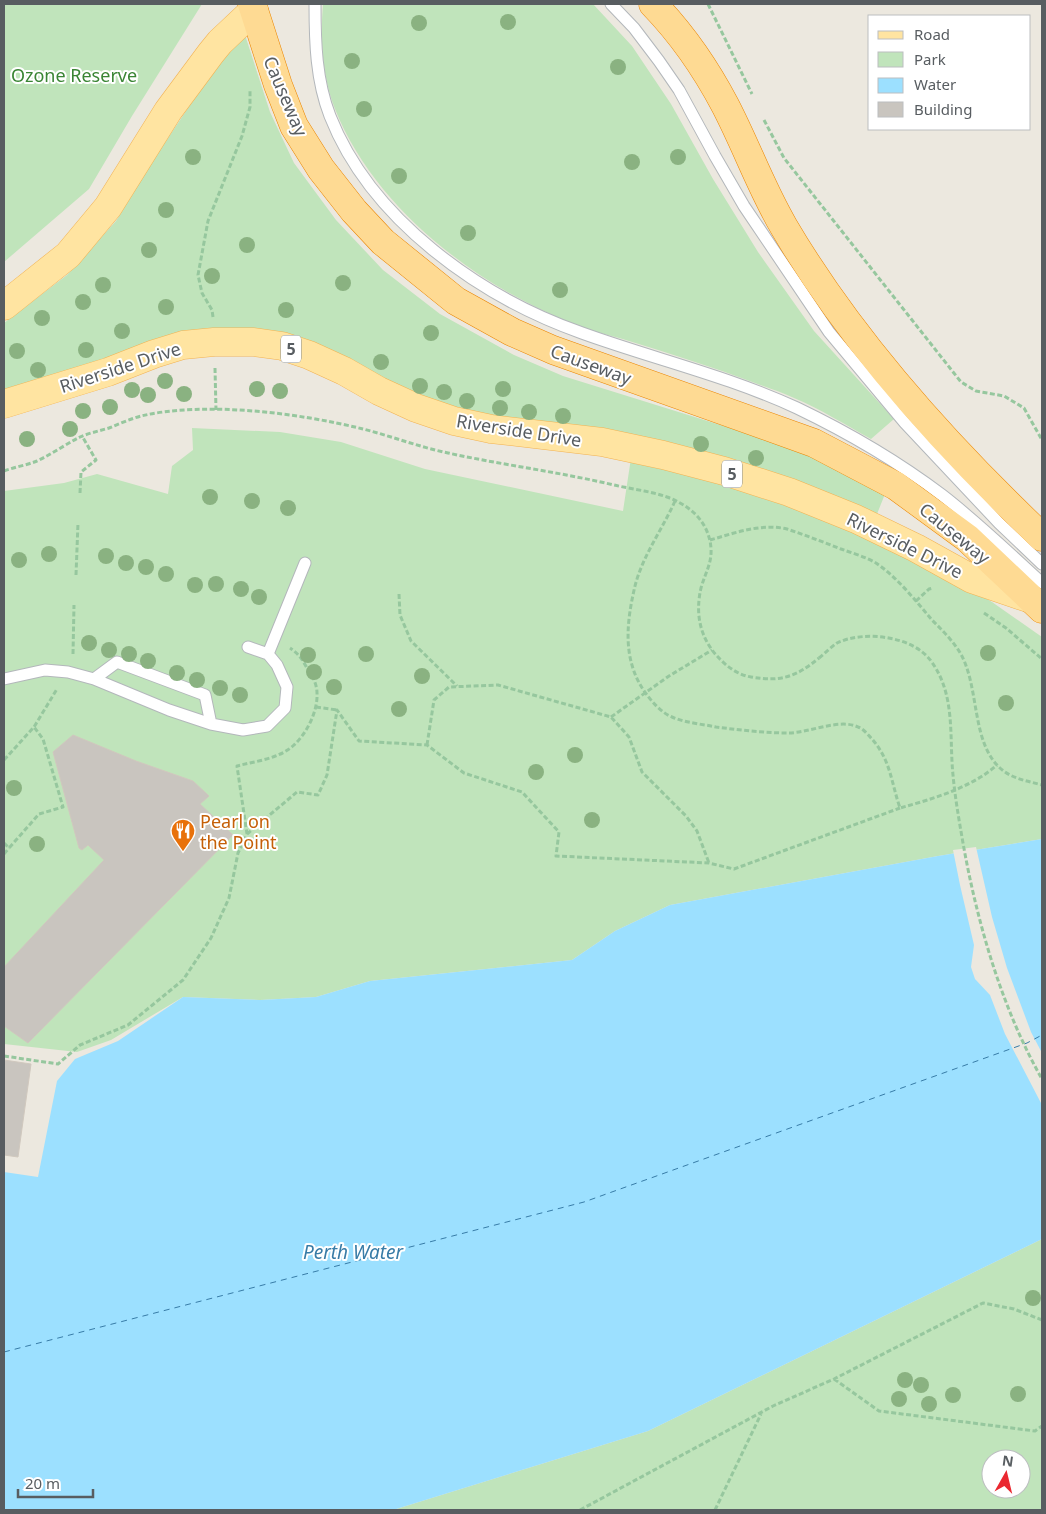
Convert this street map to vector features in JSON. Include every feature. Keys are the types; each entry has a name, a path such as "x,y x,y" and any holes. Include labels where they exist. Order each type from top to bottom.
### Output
{"highway":[{"path":"653,4 689,46 725,105 761,183 784,226 807,264 853,328 934,427 1011,508 1042,537"},
{"name":"Causeway","path":"255,6 275,76 294,126 321,169 354,211 383,242 456,301 512,332 553,350 814,443 896,486 967,538 1038,597"}],"main road":[{"path":"666,4 689,46"},
{"path":"4,306 68,255 108,207 168,111 211,53 255,6"},
{"name":"Riverside Drive","path":"15,401 108,372 183,345 214,342 254,342 282,346 309,355 379,391 454,421 491,429 602,442 646,451 724,471 789,492 856,519 916,548 972,579 1038,597"},
{"path":"4,419 15,401"}],"lane":[{"path":"315,4 315,40 319,74 330,115 352,161 378,196 415,234 452,264 494,293 547,320 724,378 795,407 847,433 940,494 986,531 1038,597"},
{"path":"611,4 634,28 679,90 714,156 744,206 829,332 905,423 999,524 1042,564"},
{"path":"268,654 305,563"},
{"path":"4,679 45,670 68,672 94,679 169,710 211,724 244,730 267,726 285,708 287,687 277,665 268,654 248,647"},
{"path":"94,679 117,662 205,695 211,724"}],"path":[{"path":"708,4 754,98"},
{"path":"214,324 212,310 202,293 198,275 208,221 242,136 250,107 250,84"},
{"path":"762,116 784,158 961,382 976,391 1004,396 1024,408 1042,440"},
{"path":"215,366 216,410"},
{"path":"4,471 36,461 82,436 140,416 170,412 216,410 269,412 353,427 446,453 586,478 651,493 689,508 700,517 710,540 711,563 702,587 699,605 700,625 704,638 725,665 746,676 767,680 792,676 808,667 836,644 861,636 887,637 911,645 931,660 945,687 950,707 955,790 968,868 980,921 996,972 1018,1030 1042,1079"},
{"path":"80,493 81,472 96,460 82,436"},
{"path":"675,501 647,552 636,586 629,617 627,648 631,666 645,692 660,709 671,717 693,723 750,732 774,733 805,731 839,724 860,727 881,750 889,766 900,808"},
{"path":"76,575 78,523"},
{"path":"710,540 764,526 776,526 876,563 916,601 958,648 967,666 973,688 980,732 988,752 997,765 1008,774 1042,785"},
{"path":"916,601 935,586"},
{"path":"399,594 400,615 411,641 457,686"},
{"path":"980,610 1006,628 1042,659"},
{"path":"247,834 237,766 276,756 294,746 306,731 316,707 317,691 312,676 299,654 274,638"},
{"path":"611,717 645,692 712,650"},
{"path":"427,745 434,700 449,687 498,685 611,717 629,737 642,772 686,816 697,831 709,863"},
{"path":"316,707 337,710 360,741 427,745 464,773 522,792 559,832 556,856 709,863 734,869 900,808 928,800 987,773 997,765"},
{"path":"4,1056 58,1064 80,1045 128,1025 183,980 211,938 229,898 238,853 247,834 297,792 318,794 327,775 337,710"},
{"path":"4,854 40,814 63,807 43,739 34,727"},
{"path":"4,843 9,848"},
{"path":"580,1510 762,1412 834,1379 983,1304 1014,1309 1042,1320"},
{"path":"834,1379 879,1411 1035,1431 1042,1426"},
{"path":"715,1510 762,1412"}],"green space":[{"name":"Ozone Reserve","path":"4,4 202,4 89,189 4,262"},
{"path":"323,4 593,4 632,46 671,104 713,179 758,252 814,331 894,419 871,439 833,417 779,392 692,361 571,323 535,307 499,287 464,264 431,238 401,209 375,178 352,145 335,109 327,84 322,44"},
{"path":"243,37 246,38 270,112 294,163 336,220 383,270 440,314 514,355 563,376 730,428 817,458 885,494 875,519 476,416 253,332 4,397 4,323 67,275 116,221 194,99 224,58"},
{"path":"192,428 280,432 341,442 425,469 623,511 631,458 746,489 850,528 939,571 992,602 1042,637 1042,839 670,905 615,931 572,960 370,981 316,997 260,1000 183,997 111,1040 77,1052 4,1044 4,491 64,483 97,474 168,494 172,466 193,450"},
{"path":"1042,1239 1042,1510 393,1510 648,1431"}],"water":[{"name":"Perth Water","path":"1042,839 1042,1239 648,1431 393,1510 4,1510 4,1172 38,1177 57,1081 75,1059 118,1041 183,997 260,1000 316,997 370,981 572,960 615,931 670,905"}],"pier":[{"path":"976,847 992,917 1007,968 1031,1032 1042,1053 1042,1105 1005,1034 990,995 975,979 971,967 974,945 953,850"}],"building":[{"path":"73,735 136,761 193,781 209,796 200,804 233,835 28,1043 4,1026 4,967 104,860 88,845 82,850 79,848 53,752"},
{"path":"4,1060 31,1064 18,1157 4,1155"}],"ferry route":[{"path":"4,1352 584,1202 1027,1043 1042,1035"}],"place":[{"name":"Pearl on the Point","path":"183,852"}]}
